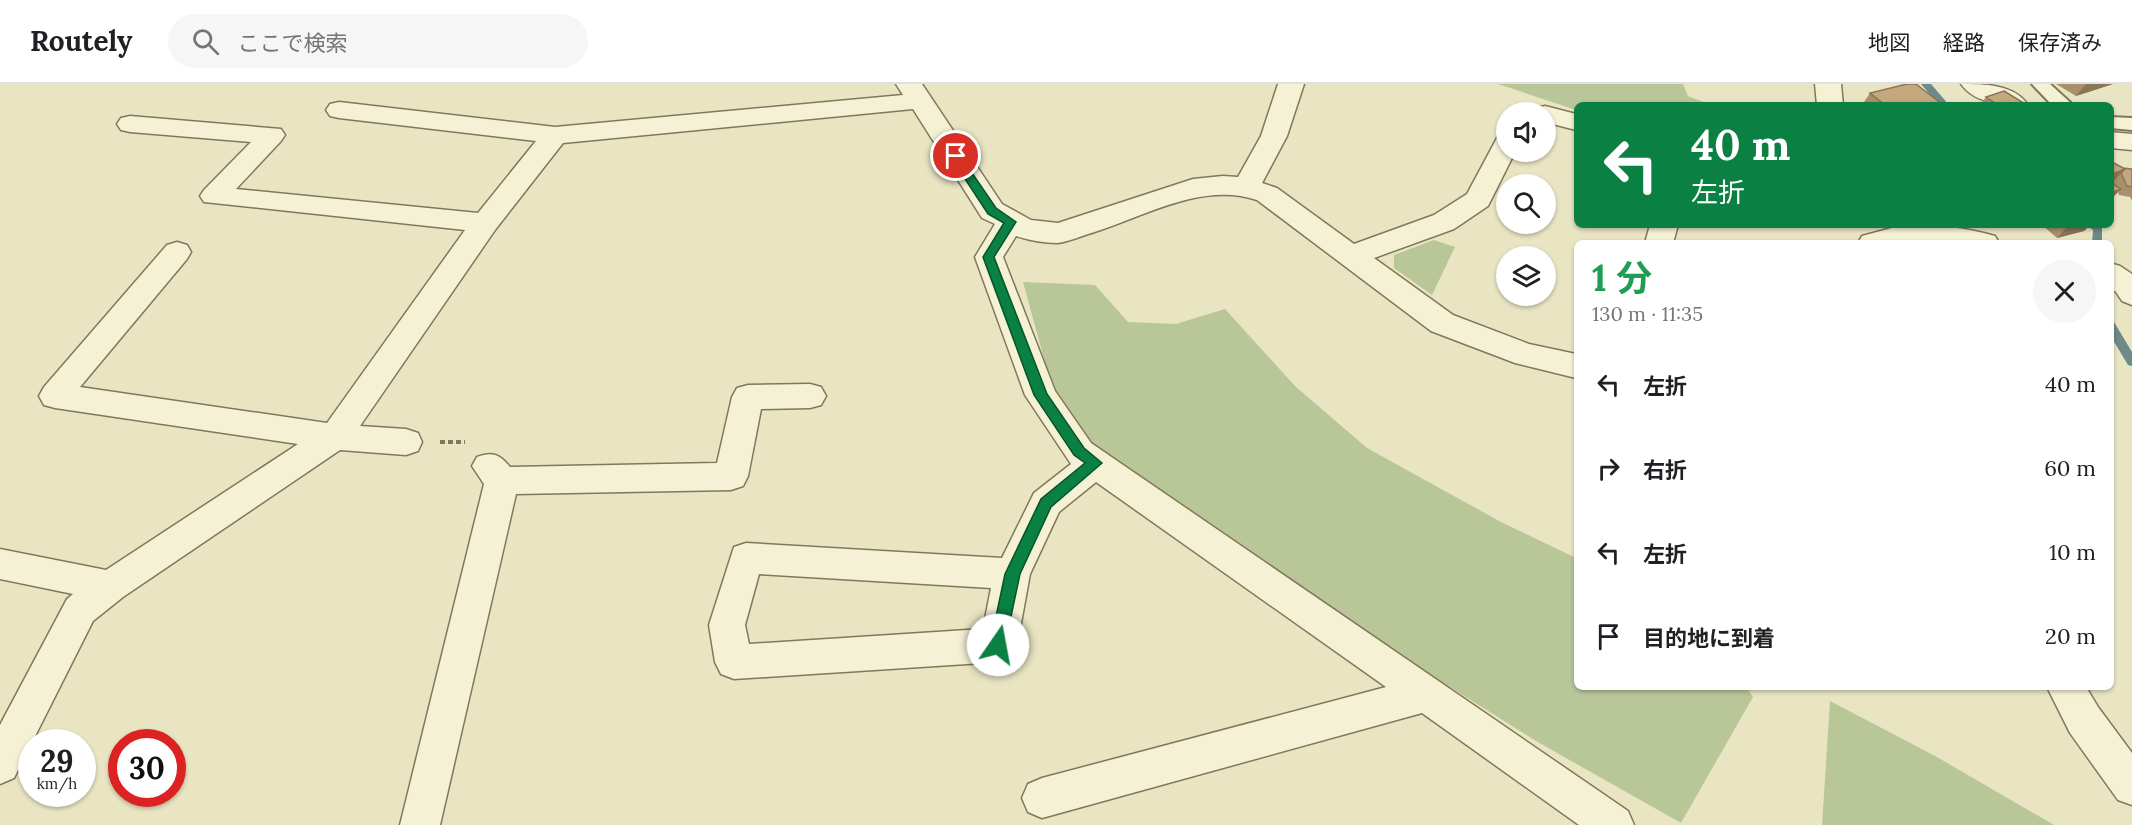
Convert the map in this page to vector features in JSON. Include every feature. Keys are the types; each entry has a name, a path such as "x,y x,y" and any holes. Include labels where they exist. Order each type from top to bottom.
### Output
{"street":[{"path":"1246,187 1274,136 1291,84"},
{"path":"1828,84 1830,102"},
{"path":"1974,84 2009,102"},
{"path":"339,110 555,135 914,93 992,211 1025,229 1058,233 1193,188 1223,185 1246,187 1267,194 1442,323 1473,337 1513,350 1574,364"},
{"path":"1556,117 1574,121"},
{"path":"130,124 272,135 214,196 485,223"},
{"path":"0,765 80,610 110,586 335,437 485,223 555,135"},
{"path":"2114,140 2132,142"},
{"path":"1352,255 1444,222 1478,200 1497,162"},
{"path":"1010,222 988,257 1041,395 1079,452 1614,825"},
{"path":"1880,240 1894,235 1940,235 1968,240"},
{"path":"177,252 55,396 335,437 406,442"},
{"path":"2114,276 2127,285 2132,294"},
{"path":"420,825 496,473 730,476 748,397 810,396"},
{"path":"1012,574 746,558 727,625 734,662 998,645 1012,574 1046,503 1095,463"},
{"path":"0,564 110,586"},
{"path":"2068,690 2084,720 2132,786"},
{"path":"1042,798 1427,694"}],"lane":[{"path":"2041,84 2059,102"},
{"path":"2114,122 2132,124"}],"path":[{"path":"406,442 471,442 496,473"}],"green space":[{"path":"1498,84 1683,84 1688,96 1703,102 1574,102 1574,109"},
{"path":"1434,240 1455,247 1432,295 1394,268 1394,255"},
{"path":"1023,282 1095,285 1128,322 1176,324 1225,309 1295,386 1367,448 1501,522 1574,557 1574,690 1748,690 1753,697 1681,823 1536,741 1130,486 1058,410"},
{"path":"1830,701 1937,757 2054,825 1822,825"}],"building":[{"path":"1916,84 1939,102 1881,102 1870,93"},
{"path":"2004,91 2022,102 1994,102 1986,97"},
{"path":"2114,163 2125,169 2114,173"},
{"path":"2123,168 2132,169 2132,187 2127,186 2121,173 2125,169"},
{"path":"2114,185 2121,189 2114,192"}],"waterway":[{"path":"1926,84 1941,102"},
{"path":"2096,228 2097,240"},
{"path":"2114,332 2132,362"}],"route":[{"path":"956,156 992,211 1010,222 988,257 1041,395 1079,452 1095,463 1046,503 1012,574 998,645"}]}
